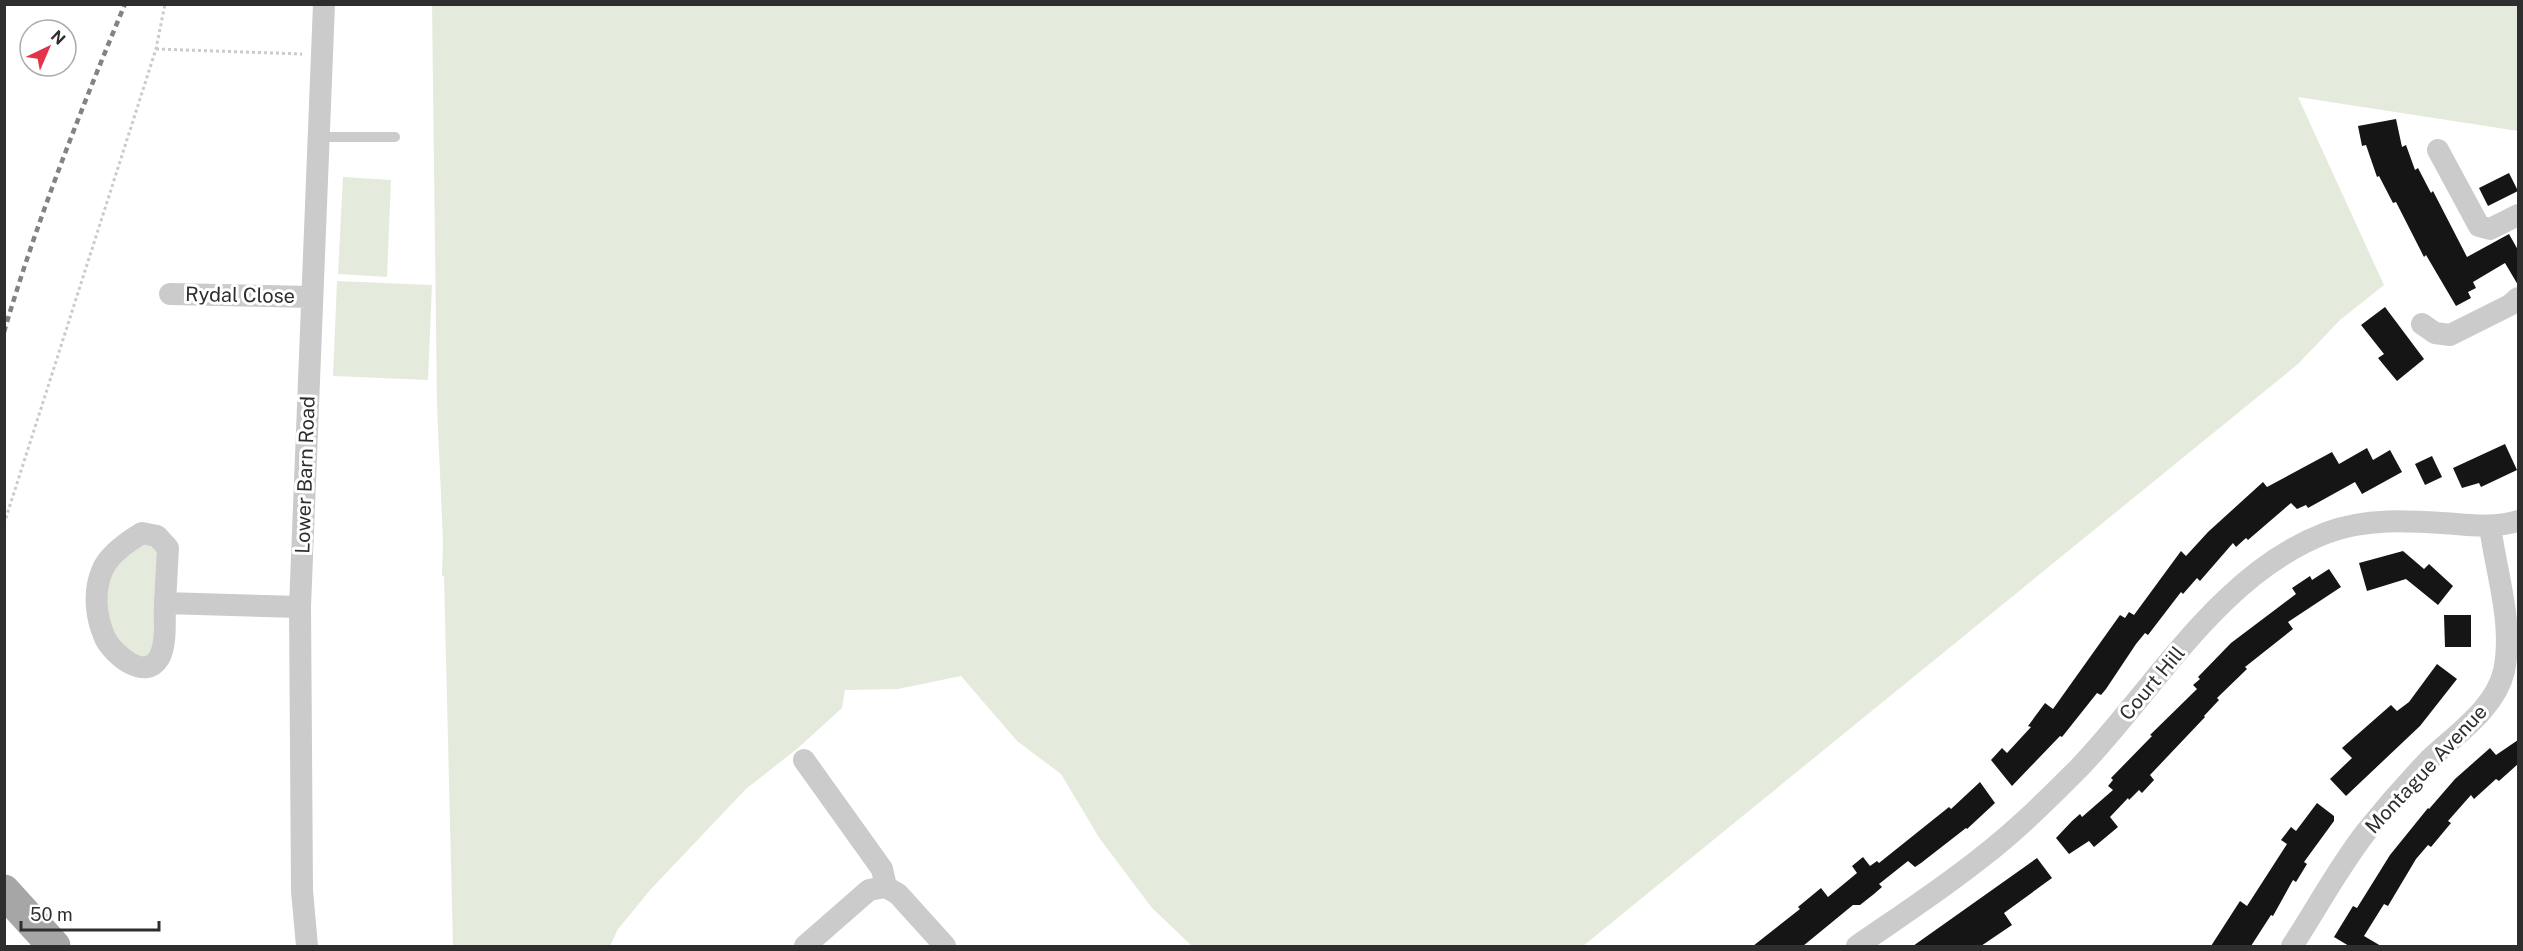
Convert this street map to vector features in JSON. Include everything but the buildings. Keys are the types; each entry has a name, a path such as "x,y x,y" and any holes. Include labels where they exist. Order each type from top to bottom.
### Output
{"main road":[{"path":"4,891 54,946"}],"street":[{"name":"Lower Barn Road","path":"306,946 302,891 300,607 324,4"},
{"path":"2438,150 2479,226 2490,229 2518,215"},
{"name":"Rydal Close","path":"170,294 311,297"},
{"path":"2422,324 2434,333 2450,335 2510,305 2518,298"},
{"name":"Court Hill","path":"1857,946 1968,868 2015,829 2109,734 2221,605 2283,555 2325,533 2363,523 2393,520 2490,526 2518,521"},
{"name":"Montague Avenue","path":"2292,946 2342,866 2367,832 2422,768 2509,682 2505,664 2507,642 2490,526"},
{"path":"142,533 157,536 168,548 165,603 162,650 155,664 142,668 124,661 106,640 97,614 97,587 102,569 112,556 142,533"},
{"path":"165,603 300,607"},
{"path":"804,760 882,869 886,887"},
{"path":"805,946 869,890 886,887 898,894 945,946"}],"lane":[{"path":"317,137 395,137"}],"path":[{"path":"4,524 156,49 165,4"},
{"path":"156,49 321,54"}],"green space":[{"path":"432,5 2518,5 2518,131 2298,97 2384,285 2340,320 2298,364 1583,946 1192,946 1152,908 1100,839 1061,774 1017,741 961,676 898,689 845,690 842,708 798,748 746,789 651,889 618,929 610,946 453,946 444,576 442,576 443,542 437,405"},
{"path":"343,177 391,180 387,277 338,274"},
{"path":"337,281 432,285 428,380 333,376"},
{"path":"142,543 158,547 152,656 134,658 110,628 105,579 108,571"}],"railway":[{"path":"4,332 30,249 60,166 125,4"}]}
